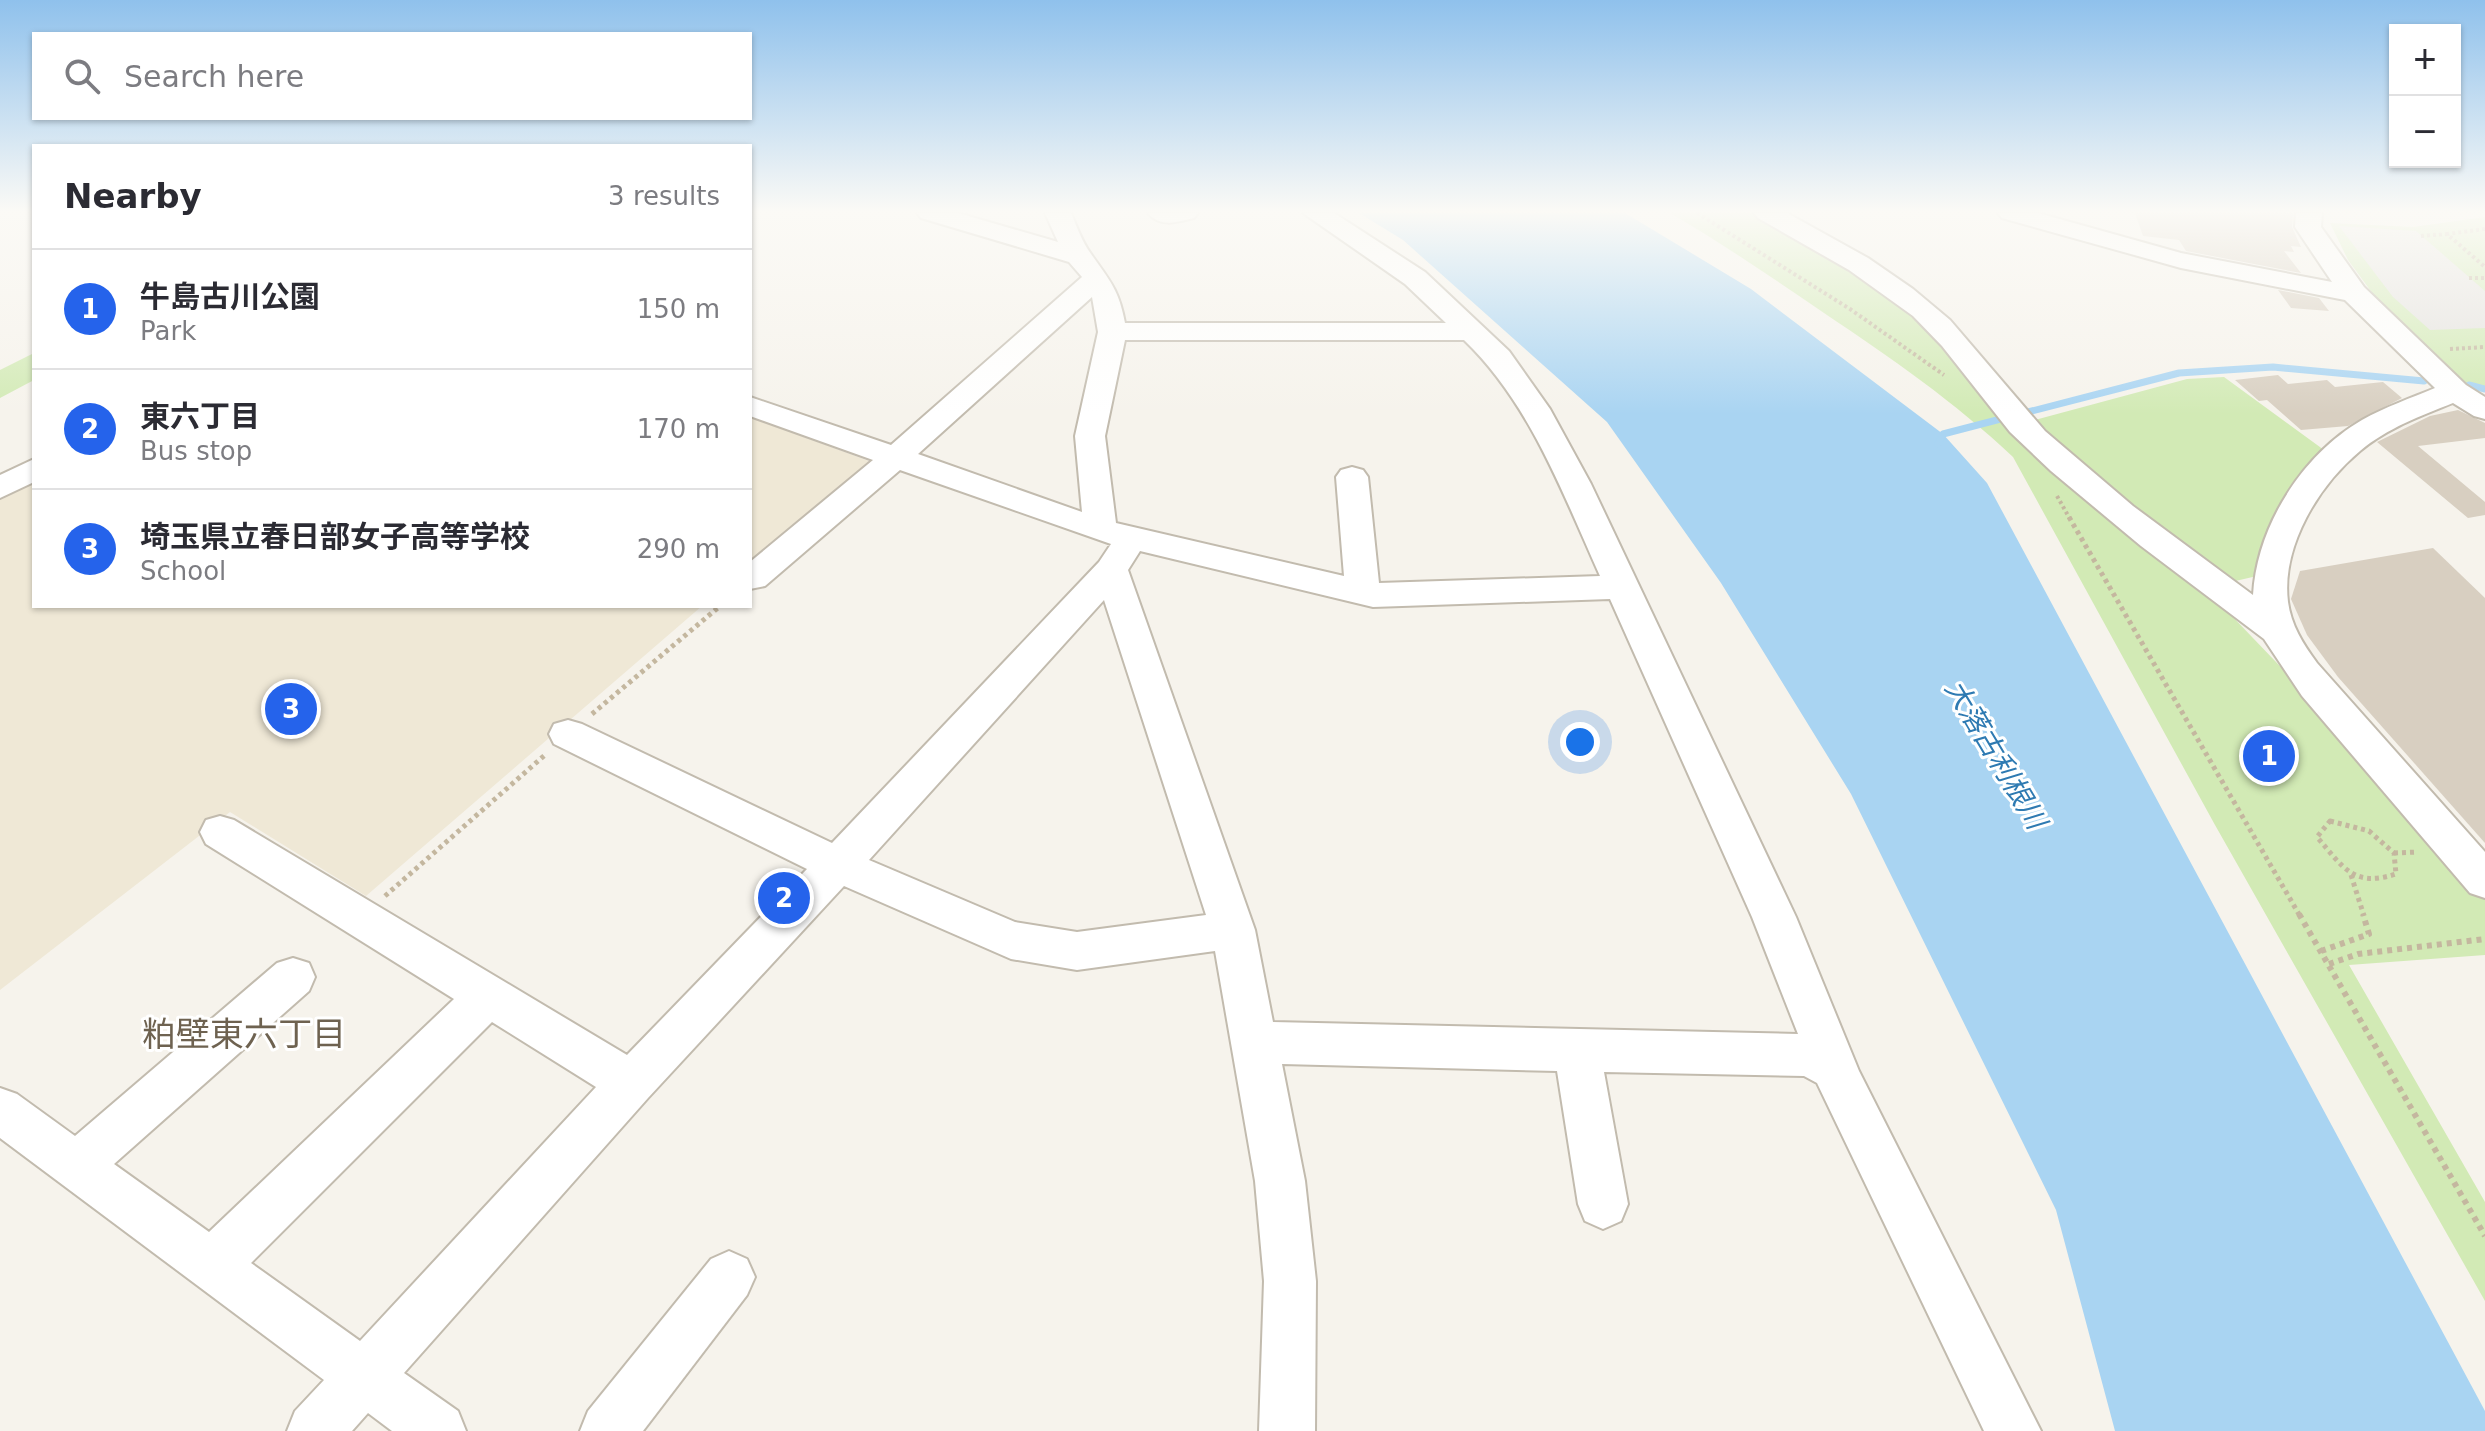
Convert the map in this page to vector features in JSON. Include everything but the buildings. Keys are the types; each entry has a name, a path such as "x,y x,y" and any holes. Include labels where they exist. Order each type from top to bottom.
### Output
{"street":[{"path":"753,578 894,459 1075,280"},
{"path":"1096,280 1107,299 1112,332 1090,436 1114,546 1233,930 1280,1181 1290,1281 1287,1431"},
{"path":"1417,280 1499,357 1535,409 1575,484 1774,917 1835,1069 2013,1431"},
{"path":"1876,280 1939,324 2013,414 2060,462 2277,630"},
{"path":"2265,280 2354,293"},
{"path":"2346,280 2354,293 2455,391 2485,410"},
{"path":"2378,317 2412,316"},
{"path":"1112,332 1473,331"},
{"path":"2455,391 2370,428 2315,478 2290,517 2269,580 2269,602 2277,630 2309,678 2485,881"},
{"path":"752,407 1114,546 1373,595 1622,587"},
{"path":"0,457 32,470"},
{"path":"0,488 32,470"},
{"path":"1352,477 1363,593"},
{"path":"315,1431 631,1083 838,865 1114,546"},
{"path":"568,734 838,865 1011,940 1077,951 1233,930"},
{"path":"220,832 631,1083"},
{"path":"76,1166 293,977"},
{"path":"212,1265 489,995"},
{"path":"1256,1043 1809,1055 1835,1069"},
{"path":"1577,1050 1603,1204"},
{"path":"0,1110 438,1431"},
{"path":"608,1431 729,1277"}],"path":[{"path":"1803,280 1945,375"},
{"path":"2054,491 2485,1236"},
{"path":"362,917 568,734 718,608"},
{"path":"2321,951 2369,934 2351,875 2317,837 2330,821 2369,831 2394,853 2396,874 2375,881 2351,875"},
{"path":"2329,964 2358,954 2485,939"}],"shaded area":[{"path":"2380,280 2472,280 2485,291 2485,328 2430,330 2393,297"},
{"path":"752,418 869,461 752,562"},
{"path":"32,477 32,608 700,608 366,896 230,812 0,990 0,495"}],"green space":[{"path":"1774,280 1863,280 1930,331 1979,389 2005,428 2187,379 2224,377 2324,450 2279,507 2257,576 2205,588 2300,687 2485,899 2485,955 2349,965 2485,1202 2485,1301 2215,825 2013,457 1898,364"},
{"path":"2363,280 2485,280 2485,390 2459,383 2376,298"},
{"path":"32,354 32,381 0,398 0,370"}],"water":[{"name":"大落古利根川","path":"1448,280 1736,280 1943,434 1987,483 2485,1411 2485,1431 2115,1431 2056,1210 1851,794 1721,583 1607,422"}],"waterway":[{"path":"1938,444 1943,434 2179,373 2273,367 2424,381"},
{"path":"2469,385 2485,389"}],"place":[{"name":"埼玉県立春日部女子高等学校","path":"291,709"},
{"name":"牛島古川公園","path":"2269,756"},
{"name":"東六丁目","path":"784,898"}],"district":[{"name":"粕壁東六丁目","path":"244,1034"}]}
